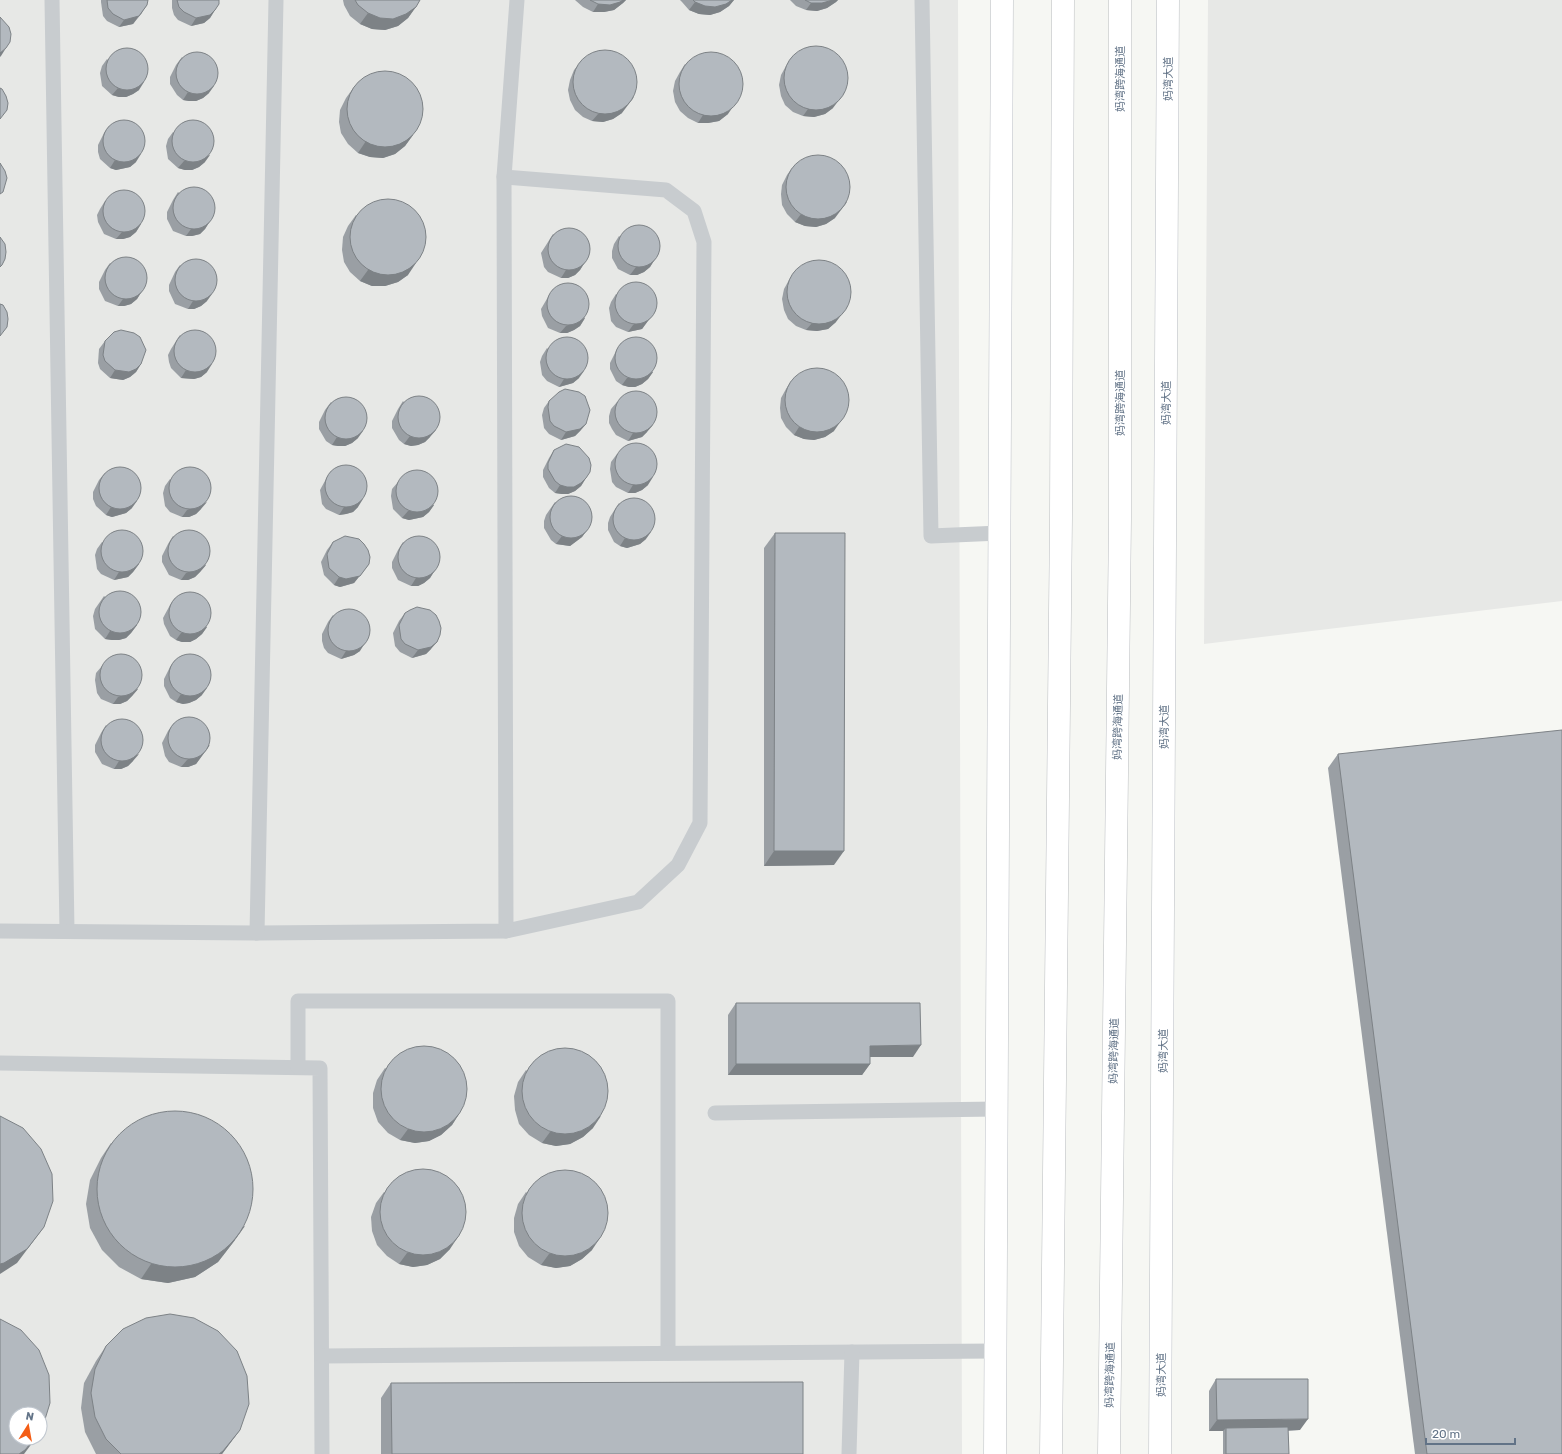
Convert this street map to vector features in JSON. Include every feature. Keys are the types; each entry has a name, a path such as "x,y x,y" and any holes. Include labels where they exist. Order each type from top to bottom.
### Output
{"main road":[{"path":"995,1454 1002,0"},
{"path":"1051,1454 1061,510 1063,0"},
{"name":"妈湾跨海通道","path":"1109,1454 1120,519 1120,0"},
{"name":"妈湾大道","path":"1165,1452 1168,0"}],"lane":[{"path":"52,0 67,931"},
{"path":"257,932 276,0"},
{"path":"506,931 504,177 518,0"},
{"path":"922,0 931,536 1000,533"},
{"path":"0,931 506,931 638,902 678,865 700,823 704,242 694,211 666,190 504,177"},
{"path":"298,1067 298,1001 668,1001 668,1353"},
{"path":"0,1063 320,1068 322,1454"},
{"path":"715,1113 996,1109"},
{"path":"322,1356 995,1351"},
{"path":"849,1454 852,1352"}],"shaded area":[{"path":"0,0 958,0 962,1454 0,1454"},
{"path":"1208,0 1562,0 1562,601 1204,644"}],"building":[{"path":"107,0 148,0 147,5 139,16 124,20 113,14 108,8"},
{"path":"177,0 219,0 219,4 210,15 196,18 184,12 179,7"},
{"path":"355,0 420,0 416,7 406,14 393,19 380,18 368,13 358,5"},
{"path":"590,0 623,0 610,5 598,4"},
{"path":"693,0 732,0 726,4 715,7 705,6"},
{"path":"805,0 833,0 822,3 811,3"},
{"path":"0,17 9,27 11,34 10,42 0,53"},
{"path":"816,46 834,52 842,60 848,78 842,96 834,104 816,110 798,104 790,96 784,78 790,60 798,52"},
{"path":"123,48 131,48 142,54 148,65 148,73 142,84 131,90 123,90 112,84 106,73 106,65 112,54"},
{"path":"605,50 623,56 631,64 637,82 631,100 623,108 605,114 587,108 579,100 573,82 579,64 587,56"},
{"path":"193,52 201,52 209,55 215,61 218,73 215,85 209,91 201,94 193,94 185,91 179,85 176,77 176,69 179,61 185,55"},
{"path":"711,52 729,58 737,66 743,84 737,102 729,110 711,116 693,110 685,102 679,84 685,66 693,58"},
{"path":"385,71 400,74 412,82 420,94 423,109 420,124 412,136 400,144 385,147 370,144 358,136 350,124 347,109 350,94 358,82 370,74"},
{"path":"0,88 6,96 8,103 7,110 0,119"},
{"path":"120,120 128,120 136,123 142,129 145,141 142,153 136,159 128,162 120,162 112,159 106,153 103,145 103,137 106,129 112,123"},
{"path":"189,120 197,120 205,123 211,129 214,141 211,153 205,159 197,162 189,162 181,159 175,153 172,145 172,137 175,129 181,123"},
{"path":"818,155 836,161 844,169 850,187 844,205 836,213 818,219 800,213 792,205 786,187 792,169 800,161"},
{"path":"0,163 7,178 3,192 0,194"},
{"path":"190,187 198,187 206,190 212,196 215,208 212,220 206,226 198,229 190,229 182,226 176,220 173,212 173,204 176,196 182,190"},
{"path":"120,190 128,190 136,193 142,199 145,211 142,223 136,229 128,232 120,232 112,229 106,223 103,215 103,207 106,199 112,193"},
{"path":"388,199 403,202 415,210 423,222 426,237 423,252 415,264 403,272 388,275 373,272 361,264 353,252 350,237 353,222 361,210 373,202"},
{"path":"635,225 643,225 651,228 657,234 660,246 657,258 651,264 643,267 635,267 627,264 621,258 618,250 618,242 621,234 627,228"},
{"path":"565,228 573,228 581,231 587,237 590,249 587,261 581,267 573,270 565,270 557,267 551,261 548,253 548,245 551,237 557,231"},
{"path":"0,237 5,244 6,252 5,259 0,267"},
{"path":"122,257 130,257 141,263 147,274 147,282 141,293 130,299 122,299 111,293 105,282 105,274 111,263"},
{"path":"192,259 200,259 208,262 214,268 217,280 214,292 208,298 200,301 192,301 184,298 178,292 175,284 175,276 178,268 184,262"},
{"path":"819,260 837,266 845,274 851,292 845,310 837,318 819,324 801,318 793,310 787,292 793,274 801,266"},
{"path":"636,282 651,288 657,303 651,318 636,324 621,318 615,303 621,288"},
{"path":"564,283 572,283 580,286 586,292 589,304 586,316 580,322 572,325 564,325 556,322 550,316 547,308 547,300 550,292 556,286"},
{"path":"0,304 3,305 7,312 8,319 7,327 0,336"},
{"path":"121,330 134,333 140,337 146,350 141,364 136,369 129,372 115,370 105,361 103,355 105,341 114,332"},
{"path":"191,330 199,330 207,333 213,339 216,351 213,363 207,369 199,372 191,372 183,369 177,363 174,355 174,347 177,339 183,333"},
{"path":"563,337 571,337 582,343 588,354 588,362 582,373 571,379 563,379 552,373 546,362 546,354 552,343"},
{"path":"632,337 640,337 648,340 654,346 657,358 654,370 648,376 640,379 632,379 624,376 618,370 615,362 615,354 618,346 624,340"},
{"path":"817,368 835,374 843,382 849,400 843,418 835,426 817,432 799,426 791,418 785,400 791,382 799,374"},
{"path":"565,389 579,392 585,396 590,410 586,424 580,429 566,432 554,426 550,421 548,407 549,401"},
{"path":"632,391 640,391 648,394 654,400 657,412 654,424 648,430 640,433 632,433 624,430 618,424 615,416 615,408 618,400 624,394"},
{"path":"415,396 423,396 431,399 437,405 440,417 437,429 431,435 423,438 415,438 407,435 401,429 398,421 398,413 401,405 407,399"},
{"path":"342,397 350,397 361,403 367,414 367,422 361,433 350,439 342,439 331,433 325,422 325,414 331,403"},
{"path":"636,443 651,449 657,464 651,479 636,485 621,479 615,464 621,449"},
{"path":"566,444 579,447 589,458 591,465 590,472 586,478 574,487 560,485 555,481 548,469 548,463 554,450"},
{"path":"342,465 350,465 358,468 364,474 367,486 364,498 358,504 350,507 342,507 334,504 328,498 325,490 325,482 328,474 334,468"},
{"path":"116,467 124,467 135,473 141,484 141,492 135,503 124,509 116,509 105,503 99,492 99,484 105,473"},
{"path":"186,467 194,467 205,473 211,484 211,492 205,503 194,509 186,509 175,503 169,492 169,484 175,473"},
{"path":"413,470 421,470 432,476 438,487 438,495 432,506 421,512 413,512 402,506 396,495 396,487 402,476"},
{"path":"567,496 575,496 586,502 592,513 592,521 586,532 575,538 567,538 556,532 550,521 550,513 556,502"},
{"path":"630,498 638,498 646,501 652,507 655,519 652,531 646,537 638,540 630,540 622,537 616,531 613,523 613,515 616,507 622,501"},
{"path":"118,530 126,530 137,536 143,547 143,555 137,566 126,572 118,572 107,566 101,555 101,547 107,536"},
{"path":"185,530 193,530 204,536 210,547 210,555 204,566 193,572 185,572 174,566 168,555 168,547 174,536"},
{"path":"775,533 845,533 844,851 774,851"},
{"path":"345,536 359,539 368,550 370,557 369,564 360,576 346,579 339,577 329,568 327,554 333,542"},
{"path":"415,536 423,536 434,542 440,553 440,561 434,572 423,578 415,578 404,572 398,561 398,553 404,542"},
{"path":"116,591 124,591 132,594 138,600 141,612 138,624 132,630 124,633 116,633 108,630 102,624 99,616 99,608 102,600 108,594"},
{"path":"186,592 194,592 202,595 208,601 211,613 208,625 202,631 194,634 186,634 178,631 172,625 169,617 169,609 172,601 178,595"},
{"path":"417,607 430,610 436,615 441,628 437,642 431,647 418,650 405,644 401,639 399,625 405,613"},
{"path":"345,609 353,609 364,615 370,626 370,634 364,645 353,651 345,651 334,645 328,634 328,626 334,615"},
{"path":"117,654 125,654 133,657 139,663 142,675 139,687 133,693 125,696 117,696 109,693 103,687 100,679 100,671 103,663 109,657"},
{"path":"186,654 194,654 202,657 208,663 211,675 208,687 202,693 194,696 186,696 178,693 172,687 169,679 169,671 172,663 178,657"},
{"path":"185,717 193,717 204,723 210,734 210,742 204,753 193,759 185,759 174,753 168,742 168,734 174,723"},
{"path":"118,719 126,719 134,722 140,728 143,740 140,752 134,758 126,761 118,761 110,758 104,752 101,744 101,736 104,728 110,722"},
{"path":"1562,730 1562,1454 1427,1454 1338,754"},
{"path":"736,1003 920,1003 921,1045 870,1046 870,1064 736,1064"},
{"path":"424,1046 441,1049 455,1058 464,1072 467,1089 464,1106 455,1120 441,1129 424,1132 407,1129 393,1120 384,1106 381,1089 384,1072 393,1058 407,1049"},
{"path":"565,1048 582,1051 596,1060 605,1074 608,1091 605,1108 596,1122 582,1131 565,1134 548,1131 534,1122 525,1108 522,1091 525,1074 534,1060 548,1051"},
{"path":"167,1111 183,1111 198,1114 212,1120 225,1129 235,1139 244,1152 250,1166 253,1189 252,1204 244,1226 235,1239 225,1249 212,1258 198,1264 183,1267 167,1267 152,1264 138,1258 125,1249 115,1239 106,1226 100,1212 97,1197 97,1181 100,1166 106,1152 115,1139 125,1129 138,1120 152,1114"},
{"path":"0,1116 23,1128 41,1149 52,1174 53,1201 44,1227 27,1249 0,1264"},
{"path":"423,1169 440,1172 454,1181 463,1195 466,1212 463,1229 454,1243 440,1252 423,1255 406,1252 392,1243 383,1229 380,1212 383,1195 392,1181 406,1172"},
{"path":"565,1170 582,1173 596,1182 605,1196 608,1213 605,1230 596,1244 582,1253 565,1256 548,1253 534,1244 525,1230 522,1213 525,1196 534,1182 548,1173"},
{"path":"170,1314 194,1318 218,1331 237,1351 247,1376 249,1404 240,1430 219,1454 121,1454 106,1439 95,1417 91,1393 95,1369 106,1346 123,1329 146,1318"},
{"path":"0,1319 21,1330 39,1350 49,1375 50,1403 48,1410 48,1406 8,1406 8,1446 28,1446 19,1454 0,1454"},
{"path":"1216,1379 1308,1379 1308,1419 1217,1420"},
{"path":"803,1382 803,1454 392,1454 391,1383"},
{"path":"1288,1427 1289,1454 1226,1454 1226,1428"}]}
